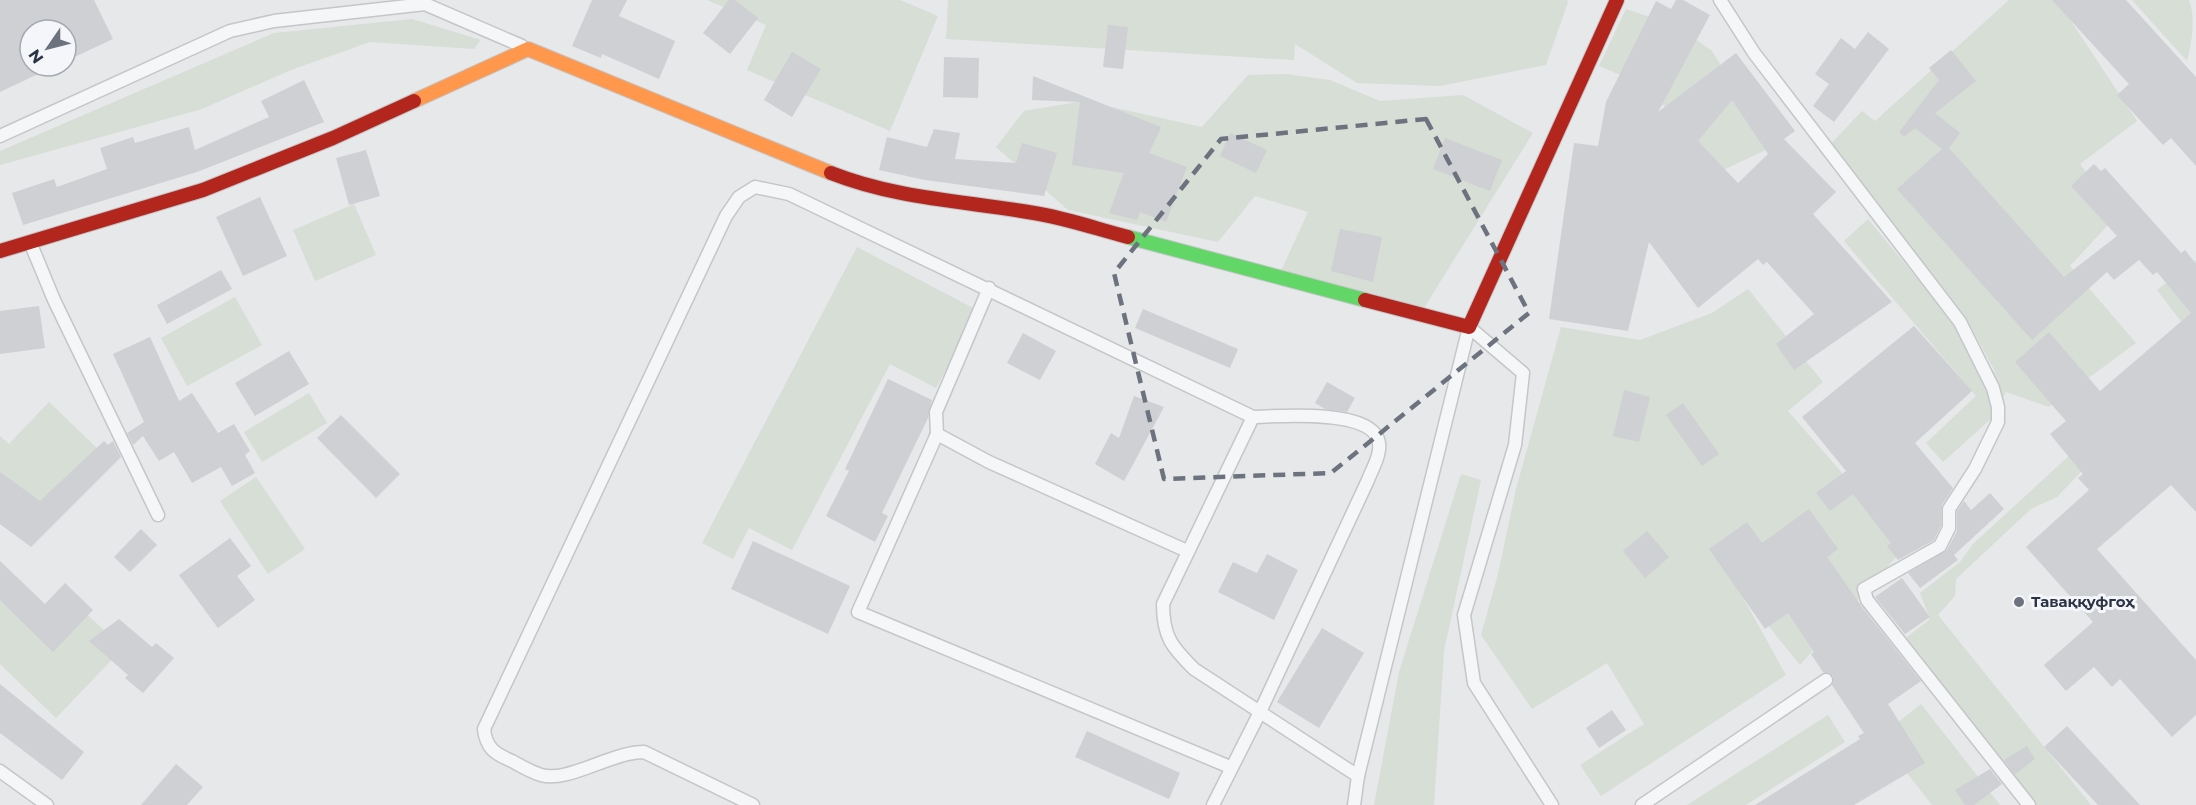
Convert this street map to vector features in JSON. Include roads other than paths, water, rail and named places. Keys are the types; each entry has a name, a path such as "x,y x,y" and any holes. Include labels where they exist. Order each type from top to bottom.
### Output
{"street":[{"path":"0,251 203,190 333,138 528,49 864,186 922,199 1036,213 1469,327 1617,0"}],"lane":[{"path":"1720,0 1754,53 1960,322 1993,388 1998,407 1998,422 1975,469 1949,509 1949,528 1940,546 1864,589 1867,600 2029,805"},
{"path":"0,136 230,31 274,21 421,2 528,49"},
{"path":"753,805 644,753 627,752 581,770 557,776 543,776 494,753 485,738 484,729 721,226 739,197 755,187 789,194 856,228 989,288 1226,406 1254,417 1287,415 1330,417 1366,426 1379,440 1379,452 1368,480 1259,714 1230,767 1213,805"},
{"path":"30,241 54,300 158,515"},
{"path":"989,288 936,412 937,434 858,612 1230,767"},
{"path":"1354,805 1358,776 1469,327 1522,373 1515,445 1464,615 1474,683 1552,805"},
{"path":"1254,417 1163,604 1163,627 1173,648 1194,669 1259,714 1358,776"},
{"path":"937,434 989,462 1187,551"},
{"path":"1642,805 1826,680"},
{"path":"0,771 47,805"}],"place":[{"name":"Таваққуфгоҳ","path":"2019,602"}]}
